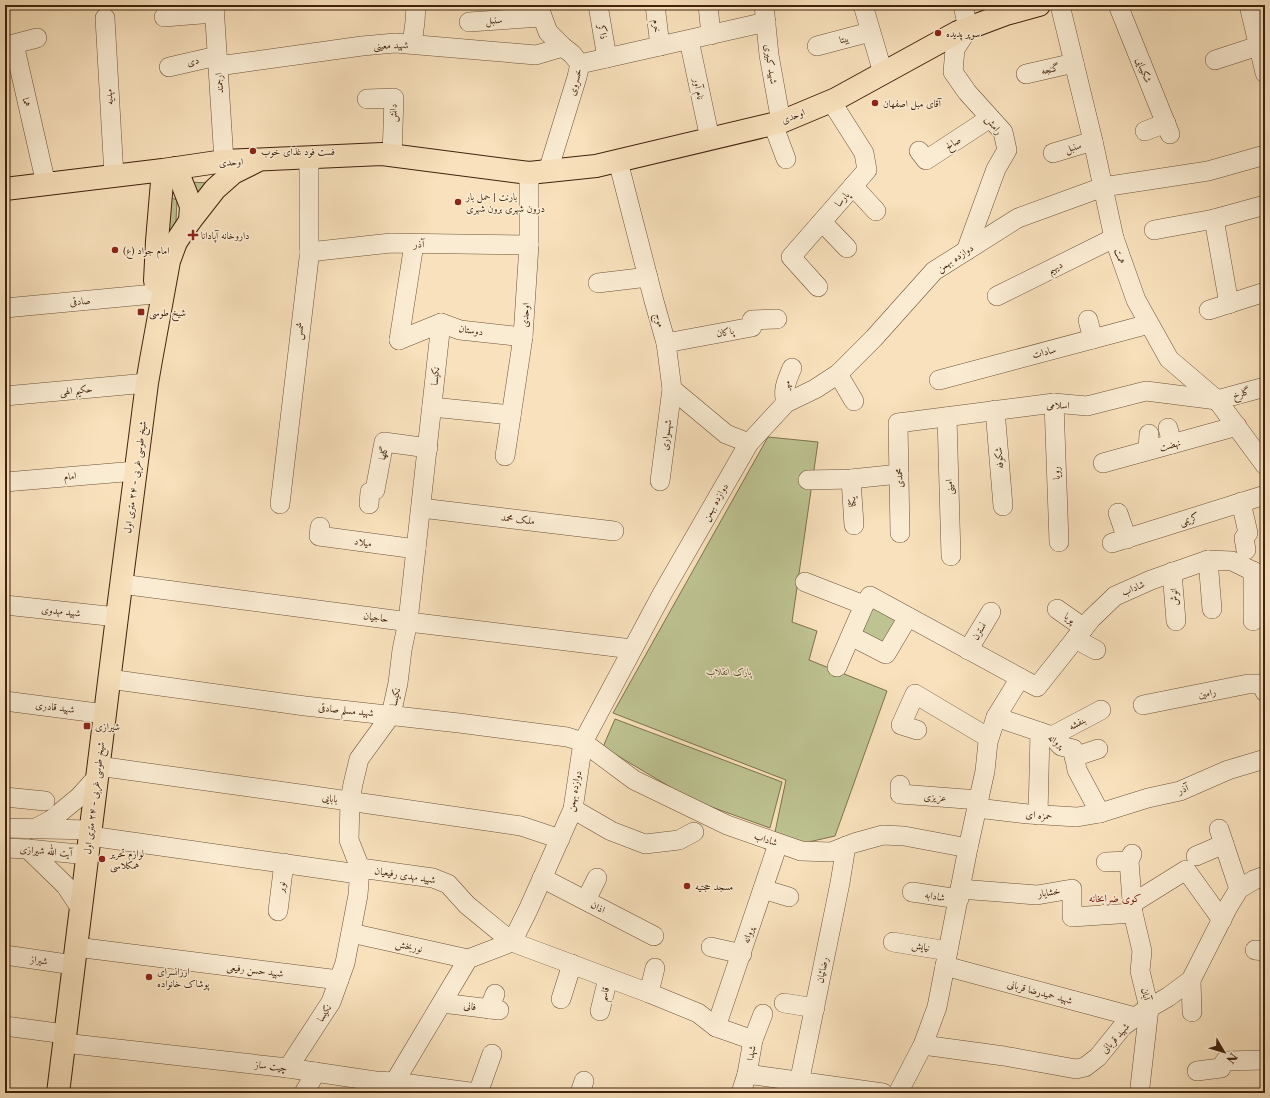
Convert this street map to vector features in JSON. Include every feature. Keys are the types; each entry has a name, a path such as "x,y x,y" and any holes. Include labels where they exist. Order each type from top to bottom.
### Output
{"main road":[{"name":"اوحدی","path":"5,189 224,161 257,161 382,154 539,172 596,166 777,123 831,101 958,32 1010,9 1039,5"},
{"name":"شیخ طوسی غربی - ۲۴ متری اول","path":"58,1093 150,360 169,261 176,242 215,189 233,173 257,161"},
{"name":"شیخ طوسی غربی - ۲۴ متری اول","path":"150,360 161,195 170,169"},
{"path":"170,169 185,189 191,206 190,221"},
{"path":"161,195 174,188 185,189"}],"street":[{"path":"412,44 416,5"},
{"name":"ذاکر","path":"598,5 607,58"},
{"name":"خرم","path":"655,5 660,46"},
{"path":"708,5 711,35"},
{"path":"863,5 883,73"},
{"path":"963,5 968,28"},
{"name":"همت","path":"1060,5 1093,141 1114,238 1136,300 1169,360 1217,400 1265,465"},
{"name":"شکیبایی","path":"1118,5 1168,129 1145,131"},
{"path":"1249,5 1262,46 1265,70"},
{"path":"164,17 214,9"},
{"name":"ارجمند","path":"214,9 224,161"},
{"name":"سنبل","path":"470,22 540,11"},
{"name":"خسروی","path":"539,172 577,77 580,64 572,54 548,32 540,11"},
{"path":"580,64 711,35 765,14"},
{"name":"شهید کبیری","path":"765,14 777,123 786,159"},
{"name":"مهدیه","path":"105,18 114,176"},
{"name":"رامش","path":"966,251 994,175 1007,150 1003,132 967,92 953,72 955,50 968,28"},
{"name":"بیتا","path":"817,46 870,32"},
{"name":"هما","path":"37,38 14,44 46,184"},
{"name":"نام آور","path":"690,40 710,139"},
{"name":"شهید معینی","path":"218,61 395,43 536,55 563,47"},
{"path":"1215,60 1262,46"},
{"name":"دی","path":"169,67 218,61"},
{"name":"گنجه","path":"1026,74 1074,63"},
{"name":"دانش","path":"367,99 394,98 392,156"},
{"name":"پارسا","path":"818,287 791,257 867,170 864,153 831,101"},
{"name":"صالح","path":"919,151 926,160 990,118"},
{"name":"سنبل","path":"1052,153 1093,141"},
{"name":"دوازده بهمن","path":"512,942 528,910 573,809 583,742 662,594 749,443 786,403 815,389 838,374 874,338 934,271 1018,218 1103,187 1208,171 1265,155"},
{"name":"شمس","path":"280,504 309,252 309,158"},
{"name":"موج","path":"618,161 666,343 672,388"},
{"name":"اوحدی","path":"505,456 523,337 529,245 539,172"},
{"path":"854,186 876,210"},
{"path":"1154,230 1214,219 1265,205"},
{"path":"1214,219 1229,304"},
{"path":"822,222 847,248"},
{"name":"دیهیم","path":"997,296 1114,238"},
{"name":"آذر","path":"309,252 391,243 529,245"},
{"path":"414,244 399,340 441,323"},
{"path":"598,283 648,278"},
{"path":"1209,310 1265,292"},
{"name":"صادقی","path":"5,308 154,294"},
{"name":"پاکان","path":"666,343 752,327 752,320 777,319"},
{"path":"1088,320 1093,339"},
{"name":"دوستان","path":"441,323 460,330 523,337"},
{"name":"نکیسا","path":"288,1068 331,1002 345,963 358,894 360,868 349,840 350,801 360,759 391,715 398,683 402,650 408,622 441,323"},
{"name":"سادات","path":"939,380 1149,324"},
{"name":"مهر","path":"786,403 784,386 792,368"},
{"path":"838,374 854,401"},
{"name":"حکیم الهی","path":"5,396 147,383"},
{"name":"گلرخ","path":"1217,400 1265,387"},
{"path":"672,388 726,434 749,443"},
{"name":"شهسواری","path":"660,482 672,388"},
{"name":"اسلامی","path":"898,423 1054,403 1087,406 1146,391 1217,400"},
{"name":"رویا","path":"1054,403 1058,542"},
{"path":"432,407 511,415"},
{"name":"شکوفه","path":"995,410 1003,506"},
{"name":"امینی","path":"947,417 951,556"},
{"name":"محمدی","path":"898,423 900,533"},
{"name":"نهضت","path":"1103,463 1148,442 1170,436 1237,426"},
{"name":"گلها","path":"369,504 370,492 376,490 384,442 428,448"},
{"name":"امام","path":"5,482 136,471"},
{"path":"808,480 851,480 899,474"},
{"name":"یکتا","path":"851,480 854,525"},
{"name":"کریمی","path":"1118,513 1120,541 1265,494"},
{"path":"1241,502 1248,533 1244,538 1246,550"},
{"name":"ملک محمد","path":"421,508 614,531"},
{"name":"میلاد","path":"320,527 319,536 416,549"},
{"path":"1208,560 1212,609"},
{"name":"شاداب","path":"898,1093 923,1045 938,1007 968,848 985,771 989,738 996,717 1115,596 1172,572 1208,560 1232,561 1259,574"},
{"name":"انوش","path":"1172,572 1176,621"},
{"path":"1253,621 1259,574"},
{"path":"805,582 864,605"},
{"name":"حاجیان","path":"121,584 408,622 632,649"},
{"path":"837,667 864,605 870,596 1028,683"},
{"name":"شهید مهدوی","path":"5,605 117,617"},
{"name":"پویا","path":"1057,609 1096,650"},
{"name":"نسترن","path":"968,650 991,612"},
{"path":"851,636 886,654 908,617"},
{"name":"شهید مسلم صادقی","path":"109,679 305,706 459,723 567,737 583,742"},
{"name":"رامین","path":"1143,705 1248,684 1262,684 1265,692"},
{"path":"917,730 901,724 915,694 989,738"},
{"name":"شهید قادری","path":"5,701 105,714"},
{"name":"بنفشه","path":"1046,734 1101,710"},
{"name":"پروانه","path":"996,717 1046,734 1061,746 1073,749 1074,757"},
{"path":"1038,815 1046,734"},
{"name":"شاداب","path":"583,742 634,780 727,825 801,851 831,852 854,842 882,835 904,836 968,848"},
{"path":"1098,749 1074,757 1077,770 1100,813"},
{"name":"آذر","path":"1100,813 1148,798 1180,791 1228,770 1265,759"},
{"path":"34,829 50,820 79,797 98,771"},
{"name":"بابایی","path":"98,771 350,801 521,826 560,839"},
{"name":"عزیزی","path":"900,785 900,794 978,804"},
{"path":"5,797 45,801"},
{"name":"حمزه ای","path":"978,804 1038,815 1077,817 1100,813"},
{"path":"573,809 610,831 645,844 679,840 694,832"},
{"path":"5,828 34,829 89,840"},
{"path":"1196,856 1222,836 1239,889 1254,880 1265,876"},
{"name":"آیت الله شیرازی","path":"5,848 28,848 89,840"},
{"name":"شهید مهدی رفیعیان","path":"89,840 284,863 350,873 360,868 433,878 448,884 467,904 512,942 698,1012 716,1027 753,1040"},
{"name":"پروانه","path":"716,1027 742,954 778,844"},
{"name":"رضائیان","path":"799,1087 846,846"},
{"path":"28,848 66,886 81,909"},
{"name":"آبان","path":"1106,862 1130,858 1133,908 1142,951 1140,971 1142,1013 1140,1087"},
{"name":"نوبر","path":"278,911 284,863"},
{"path":"1133,908 1186,870 1222,920"},
{"name":"اذان","path":"542,878 654,936"},
{"path":"586,900 597,878"},
{"path":"763,889 789,897"},
{"name":"خشایار","path":"959,894 1037,895 1072,889 1072,917 1133,908"},
{"name":"شهید قربانی","path":"923,1045 1004,1056 1076,1069 1085,1067 1098,1057 1123,1026 1191,980 1239,889"},
{"name":"شادابه","path":"912,892 959,894"},
{"name":"نوربخش","path":"351,933 468,959"},
{"path":"392,1087 468,959 512,942"},
{"name":"نیایش","path":"893,942 947,959"},
{"path":"711,947 742,954"},
{"name":"شیراز","path":"5,955 75,956"},
{"name":"شهید حسن رفیعی","path":"75,956 339,980"},
{"name":"شهید حمیدرضا قربانی","path":"947,959 1142,1013"},
{"path":"561,999 572,964"},
{"path":"649,993 655,968"},
{"name":"قاسم","path":"600,1011 608,978"},
{"path":"1191,980 1192,1012"},
{"name":"فانی","path":"442,1003 494,1004"},
{"path":"784,1003 815,1008"},
{"name":"شهدا","path":"741,1093 747,1074 753,1040 763,1014"},
{"name":"چیت ساز","path":"5,1026 65,1038 375,1081 392,1087 478,1093"},
{"path":"478,1093 492,1054"},
{"path":"1198,1071 1221,1068 1225,1061 1265,1060"},
{"path":"304,1093 316,1072"},
{"path":"747,1074 799,1087 883,1093"}],"green space":[{"path":"186,182 212,183 195,207"},
{"path":"169,197 177,200 176,221 161,259"},
{"name":"پارک انقلاب","path":"768,437 818,442 792,622 817,631 809,660 887,691 835,836 804,843 775,832 786,780 613,713"},
{"path":"871,601 902,618 884,649 855,633"},
{"path":"615,719 782,782 770,828 692,800 603,747"}],"place":[{"name":"سوپر پدیده","path":"938,33"},
{"name":"آقای مبل اصفهان","path":"875,103"},
{"name":"فست فود غذای خوب","path":"253,151"},
{"name":"بارنت | حمل بار درون شهری برون شهری","path":"458,202"},
{"name":"داروخانه آپادانا","path":"193,235"},
{"name":"امام جواد (ع)","path":"115,250"},
{"name":"شیخ طوسی","path":"141,312"},
{"name":"شیرازی","path":"87,726"},
{"name":"لوازم تحریر همکلاسی","path":"102,859"},
{"name":"مسجد حجتیه","path":"687,886"},
{"name":"ارزانسرای پوشاک خانواده","path":"149,977"}],"district":[{"name":"کوی ضرابخانه","path":"1115,898"}]}
